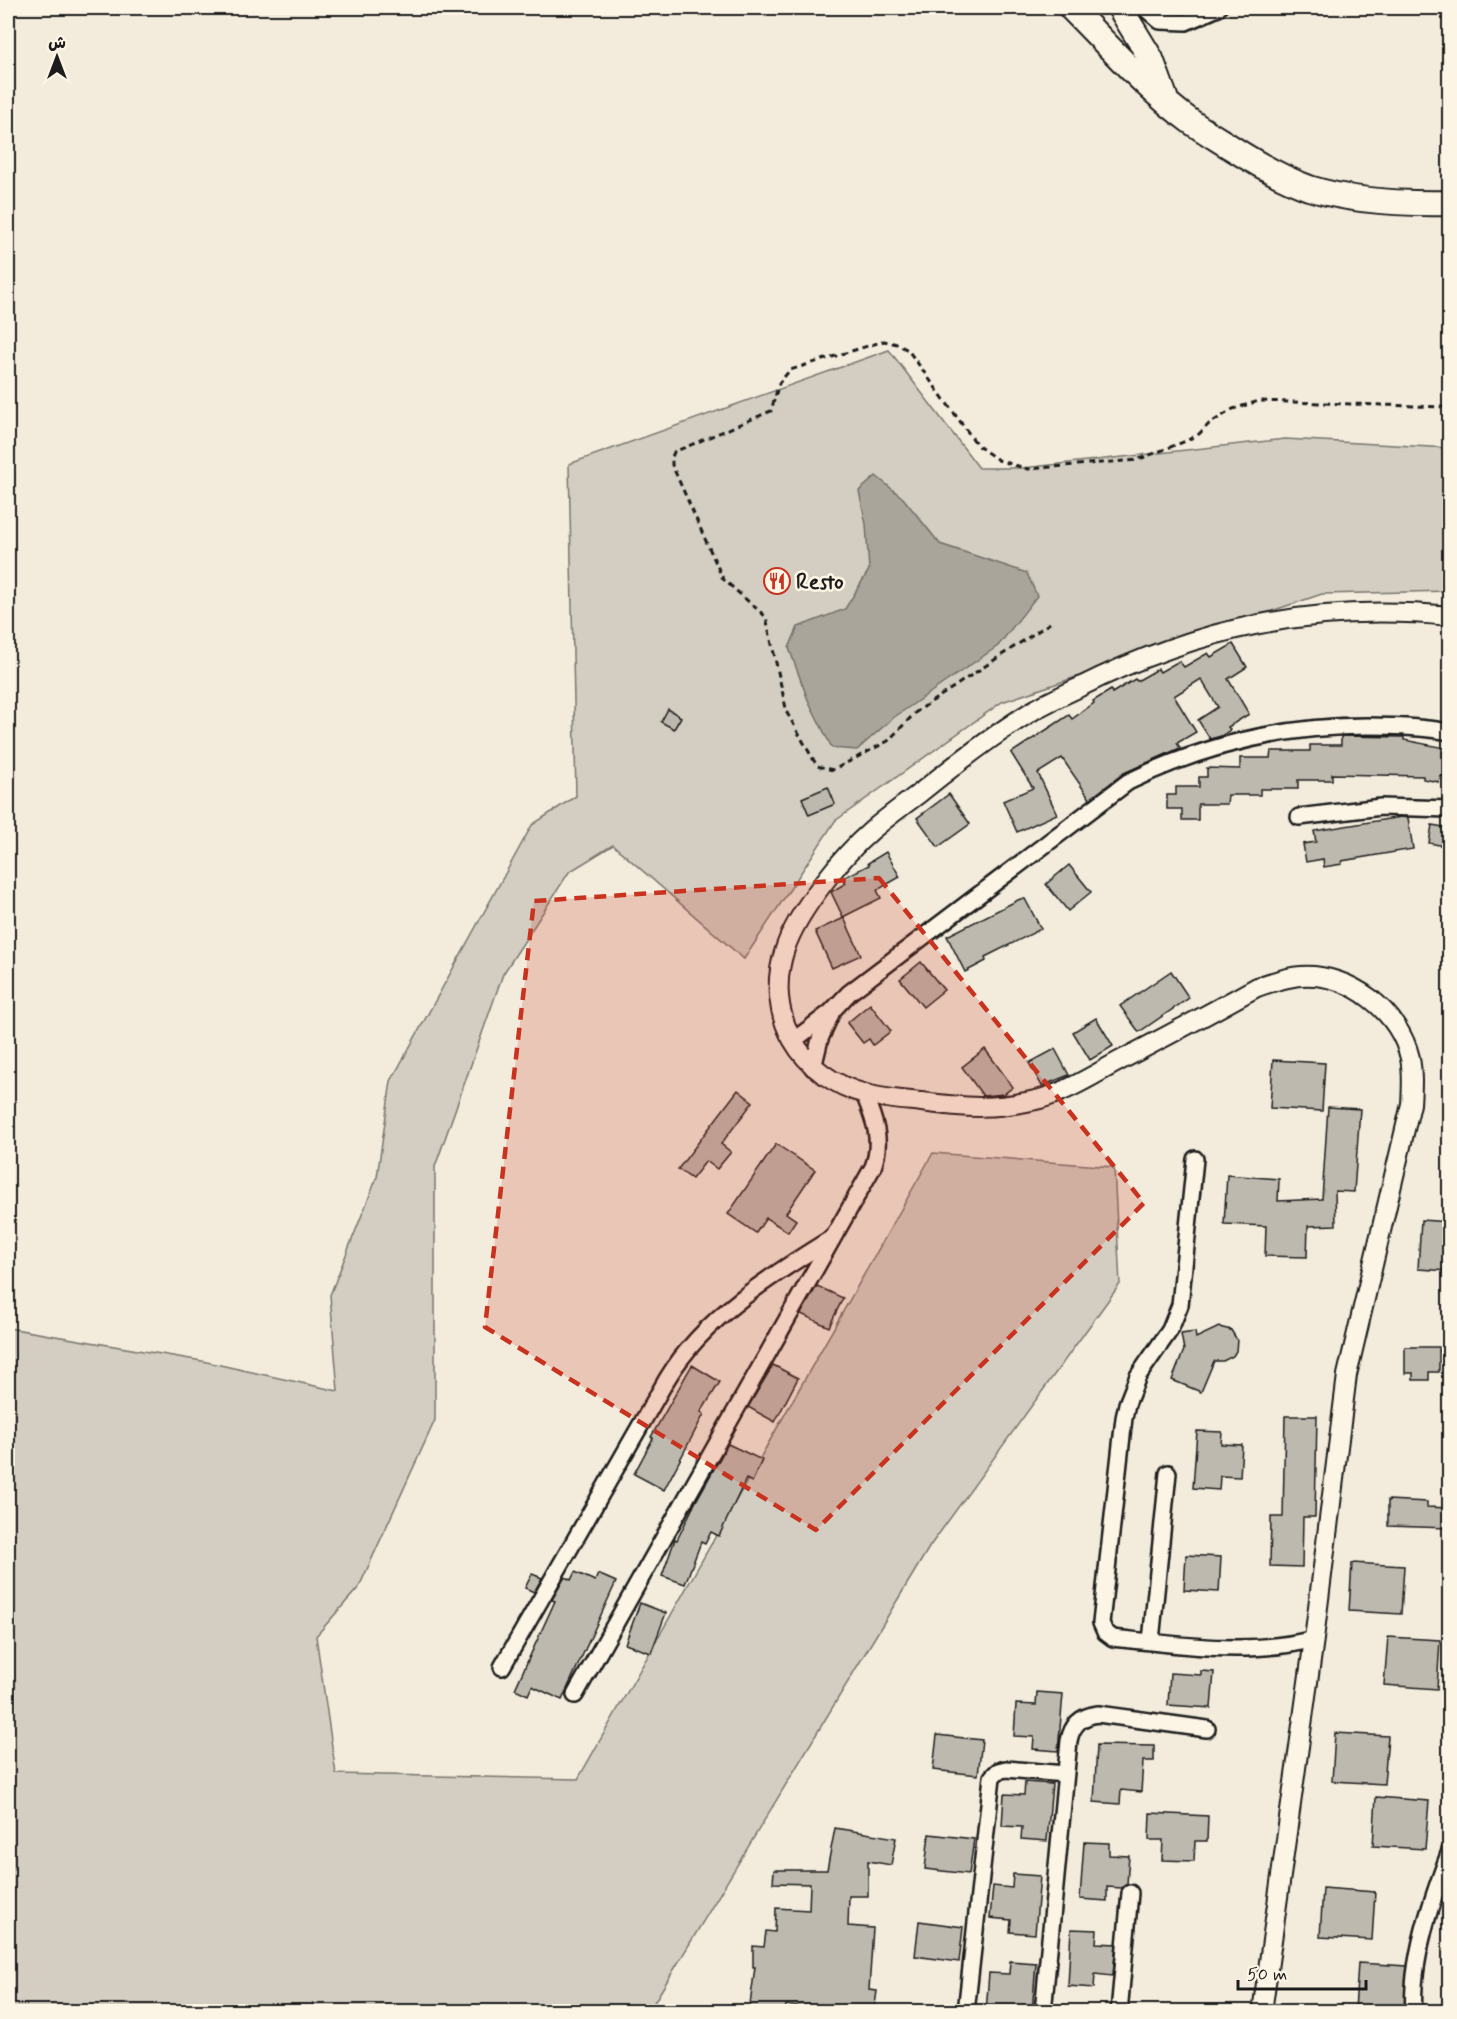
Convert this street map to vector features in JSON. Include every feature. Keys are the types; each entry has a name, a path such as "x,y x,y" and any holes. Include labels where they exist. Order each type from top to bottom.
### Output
{"main road":[{"path":"1071,8 1144,82 1190,121 1279,175 1311,188 1372,200 1402,203 1449,203"},
{"path":"1120,8 1151,59 1167,102"}],"street":[{"path":"1145,8 1160,21 1186,22 1218,8"},
{"path":"1262,2012 1314,1640 1347,1375 1411,1104 1413,1080 1409,1057 1401,1034 1388,1014 1370,998 1350,986 1327,978 1303,976 1280,979 1257,987 1062,1092 1017,1104 971,1108 864,1094 830,1079 813,1068 793,1041 781,1009 778,988 780,967 795,927 823,885 869,832 976,748 1034,710 1096,678 1152,654 1209,634 1267,621 1327,613 1387,611 1449,616"},
{"path":"793,1041 831,1012 849,993 1128,782 1220,745 1284,732 1330,727 1389,726 1449,732"},
{"path":"1299,816 1380,807 1449,809"},
{"path":"813,1068 820,1039 831,1012"},
{"path":"575,1695 835,1236 876,1158 878,1131 864,1094"},
{"path":"1195,1159 1180,1305 1170,1330 1138,1376 1124,1418 1101,1618 1102,1628 1109,1636 1253,1649 1293,1645 1314,1640"},
{"path":"502,1667 688,1347 715,1320 771,1278 835,1236"},
{"path":"1151,1641 1168,1473"},
{"path":"1043,2012 1070,1734 1078,1722 1098,1714 1206,1730"},
{"path":"966,2012 992,1777 998,1771 1006,1769 1065,1774"},
{"path":"1414,2012 1415,1988 1426,1923 1449,1851"},
{"path":"1119,2012 1130,1893"}],"path":[{"path":"1050,623 916,712 888,741 833,770 817,766 787,713 766,617 723,579 672,465 674,452 771,411 778,383 790,370 884,341 908,350 978,446 998,460 1028,470 1137,460 1199,435 1209,424 1233,409 1259,401 1444,407 1449,411"}],"highlighted area":[{"path":"879,878 1144,1203 816,1530 485,1327 534,901"}],"shaded area":[{"path":"889,350 979,468 1023,468 1285,439 1449,448 1449,591 1322,594 1002,702 835,821 744,959 613,845 569,872 503,974 435,1167 435,1420 359,1587 316,1636 336,1774 578,1779 933,1153 1114,1167 1120,1284 930,1546 649,2011 8,2011 8,1328 202,1361 338,1391 330,1295 377,1177 391,1081 532,825 576,796 569,464"},
{"path":"876,476 903,498 940,544 1027,573 1037,596 998,646 893,718 857,750 832,748 808,700 789,648 798,627 845,609 869,570 866,524 859,491"}],"building":[{"path":"1233,644 1247,667 1228,679 1249,714 1228,727 1230,730 1221,736 1210,739 1198,720 1218,707 1201,679 1174,696 1196,732 1177,743 1180,748 1124,773 1090,799 1062,758 1038,773 1057,814 1017,832 1003,801 1033,788 1011,753 1069,715 1072,719 1094,703 1093,701 1111,690 1112,693 1135,679 1137,681 1158,669 1160,672 1179,661 1184,667 1208,653 1211,657"},
{"path":"668,709 681,717 674,729 661,722"},
{"path":"1341,736 1404,737 1404,740 1445,748 1444,756 1449,757 1449,777 1440,776 1439,782 1423,779 1423,776 1332,774 1332,780 1298,780 1298,789 1260,789 1260,795 1228,795 1227,804 1198,804 1198,820 1182,820 1182,809 1167,809 1167,795 1176,795 1176,787 1199,787 1199,777 1207,777 1207,768 1240,769 1240,758 1270,758 1271,751 1310,751 1310,745 1341,745"},
{"path":"828,787 835,804 809,815 802,798"},
{"path":"949,794 970,824 938,847 917,818"},
{"path":"1401,817 1408,818 1413,849 1342,861 1342,864 1324,867 1323,859 1306,862 1303,844 1316,842 1314,831"},
{"path":"1432,825 1449,828 1449,847 1429,843"},
{"path":"886,852 900,877 877,890 881,898 843,917 831,892 846,883 843,878 869,865 868,863"},
{"path":"1069,865 1091,892 1068,911 1046,884"},
{"path":"1020,899 1025,899 1041,929 985,957 986,961 965,972 947,936"},
{"path":"844,918 861,955 832,968 815,931"},
{"path":"921,962 944,990 923,1007 900,979"},
{"path":"1171,971 1189,998 1139,1032 1120,1006"},
{"path":"870,1004 891,1031 873,1045 869,1039 863,1043 847,1023"},
{"path":"1096,1018 1113,1046 1090,1060 1073,1032"},
{"path":"985,1049 1013,1087 1004,1094 983,1096 962,1067"},
{"path":"1055,1049 1069,1075 1042,1086 1029,1063"},
{"path":"1273,1060 1325,1063 1322,1111 1270,1108"},
{"path":"738,1090 753,1102 721,1144 731,1152 717,1169 706,1161 692,1179 678,1169"},
{"path":"1328,1107 1360,1109 1354,1192 1335,1191 1336,1225 1308,1226 1307,1257 1265,1256 1266,1226 1224,1224 1227,1175 1279,1179 1278,1201 1322,1199"},
{"path":"776,1144 815,1170 786,1213 796,1220 788,1232 766,1218 756,1233 728,1214"},
{"path":"1421,1220 1449,1222 1449,1271 1418,1269"},
{"path":"817,1286 843,1298 829,1327 801,1314"},
{"path":"1219,1327 1231,1330 1237,1340 1233,1356 1223,1361 1214,1361 1201,1392 1172,1380 1184,1350 1181,1334 1195,1332 1196,1338"},
{"path":"1405,1347 1439,1347 1439,1372 1429,1372 1429,1380 1413,1380 1413,1373 1405,1373"},
{"path":"692,1365 720,1382 701,1412 704,1414 664,1490 634,1474 653,1438 651,1437"},
{"path":"773,1365 798,1378 775,1422 748,1407"},
{"path":"1285,1416 1317,1416 1315,1517 1303,1517 1302,1567 1270,1566 1271,1517 1283,1517"},
{"path":"1197,1431 1222,1432 1221,1444 1242,1445 1240,1477 1220,1476 1219,1490 1193,1488"},
{"path":"728,1444 762,1460 752,1482 746,1479 719,1536 711,1532 705,1544 701,1542 685,1584 662,1576 675,1539 677,1540"},
{"path":"1388,1500 1427,1502 1427,1507 1449,1508 1449,1528 1388,1526"},
{"path":"1186,1555 1221,1557 1219,1592 1184,1590"},
{"path":"1352,1563 1404,1566 1401,1614 1349,1611"},
{"path":"575,1572 595,1581 598,1574 616,1582 562,1700 532,1686 528,1695 515,1689 555,1601 552,1600 565,1577 571,1580"},
{"path":"532,1574 542,1578 534,1592 525,1588"},
{"path":"640,1603 666,1613 651,1653 625,1644"},
{"path":"1388,1637 1440,1640 1437,1689 1384,1685"},
{"path":"1201,1671 1214,1672 1211,1708 1168,1705 1170,1673 1201,1675"},
{"path":"1037,1692 1063,1694 1058,1751 1033,1749 1034,1737 1014,1736 1016,1704 1036,1705"},
{"path":"1335,1733 1388,1736 1384,1784 1332,1781"},
{"path":"937,1735 982,1740 978,1775 933,1770"},
{"path":"1097,1745 1154,1746 1154,1761 1143,1761 1141,1792 1121,1790 1120,1804 1094,1802"},
{"path":"1025,1782 1052,1784 1047,1841 1021,1839 1022,1827 1002,1826 1004,1794 1024,1795"},
{"path":"1376,1797 1429,1801 1425,1849 1373,1846"},
{"path":"1150,1813 1208,1816 1207,1841 1195,1841 1194,1861 1162,1860 1163,1840 1149,1840"},
{"path":"835,1828 896,1838 891,1865 868,1861 868,1896 849,1896 848,1926 873,1928 869,1990 877,1991 874,2012 832,2012 786,2005 785,2012 749,2012 755,1967 753,1967 753,1946 764,1947 766,1931 775,1932 776,1908 809,1910 810,1884 773,1883 774,1870 827,1870"},
{"path":"929,1834 974,1839 969,1874 925,1869"},
{"path":"1084,1842 1109,1843 1109,1855 1129,1856 1127,1884 1122,1888 1107,1887 1107,1901 1080,1899"},
{"path":"1013,1874 1040,1876 1035,1934 1010,1932 1011,1920 990,1918 993,1886 1012,1888"},
{"path":"1323,1888 1375,1892 1372,1940 1320,1937"},
{"path":"919,1921 963,1927 959,1962 915,1956"},
{"path":"1071,1929 1097,1930 1096,1943 1116,1944 1113,1976 1095,1974 1094,1988 1068,1986"},
{"path":"1010,1961 1036,1963 1032,2012 986,2012 989,1973 1009,1974"},
{"path":"1358,1963 1407,1966 1404,2012 1355,2011"}],"place":[{"name":"Resto","path":"777,581"}]}
